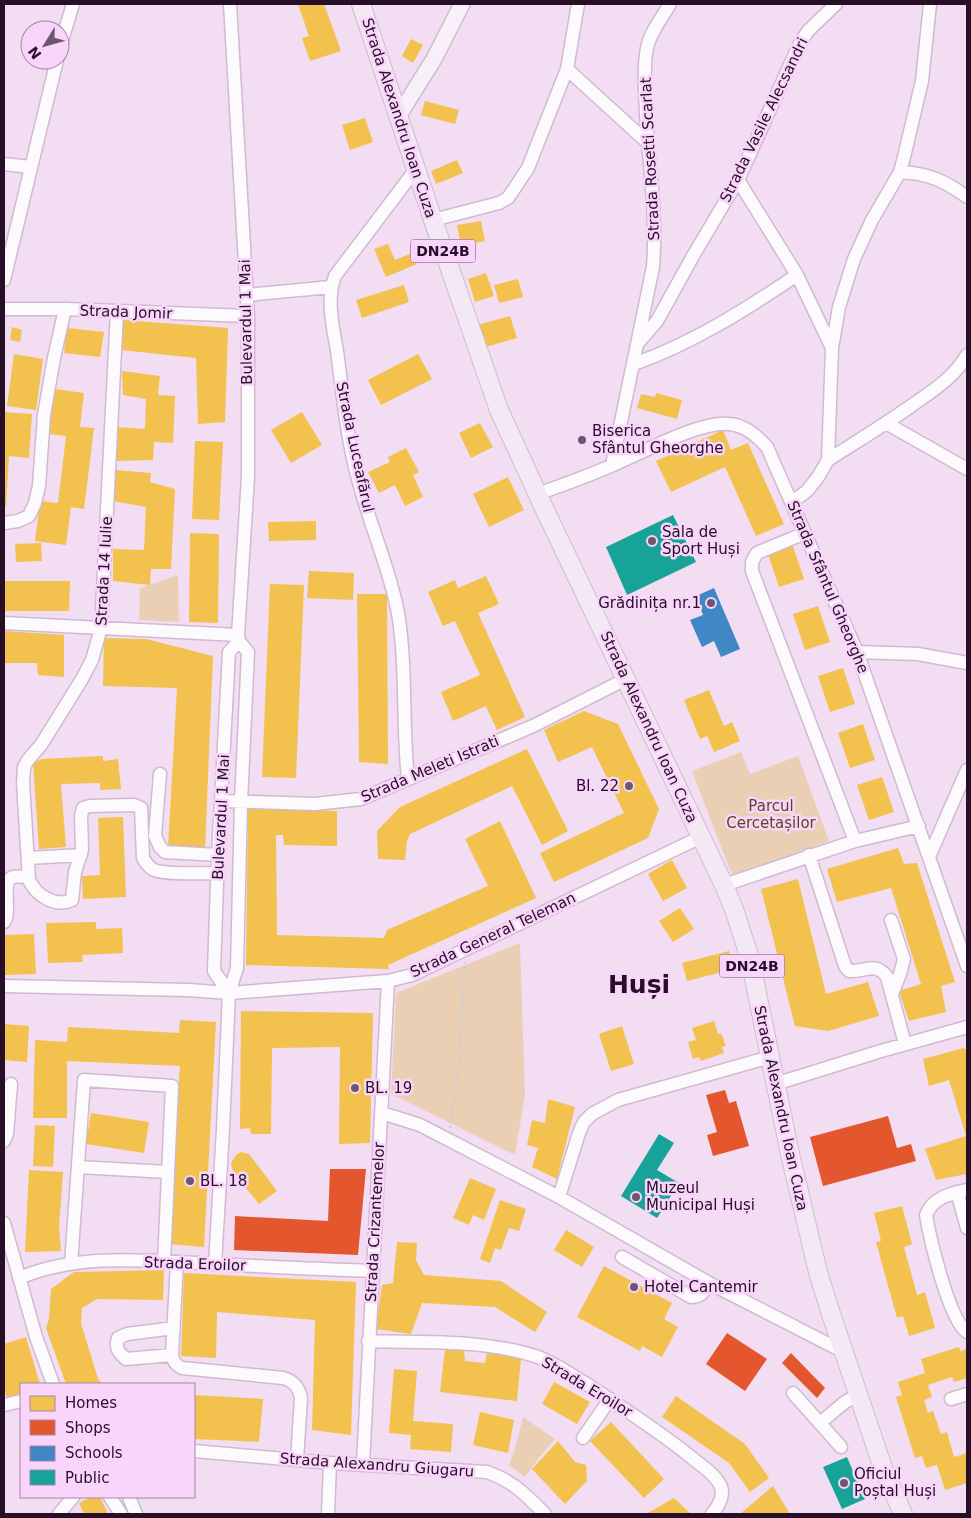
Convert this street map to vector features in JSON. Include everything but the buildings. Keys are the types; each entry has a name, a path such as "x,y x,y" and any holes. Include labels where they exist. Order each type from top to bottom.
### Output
{"highway":[{"name":"Strada Alexandru Ioan Cuza","path":"361,4 499,410 537,494 724,885 741,928 750,960 806,1227 831,1314 858,1395 883,1468 903,1514"},
{"name":"Strada Alexandru Ioan Cuza","path":"883,1468 892,1514"}],"main road":[{"path":"399,115 434,59 462,4"}],"street":[{"path":"68,20 73,4"},
{"name":"Bulevardul 1 Mai","path":"229,993 214,971 218,855 229,652 238,638 248,478 248,316 230,4"},
{"path":"433,220 499,203 508,198 528,168 567,69 578,4"},
{"name":"Strada Rosetti Scarlat","path":"612,465 653,267 655,237 654,202 645,90 646,49 650,38 670,4"},
{"name":"Strada Vasile Alecsandri","path":"637,344 657,321 738,180 800,43 808,32 836,4"},
{"path":"828,460 832,348 840,307 854,259 872,220 900,172 922,81 930,4"},
{"path":"567,69 648,143"},
{"path":"4,280 54,70"},
{"path":"4,164 30,166"},
{"path":"247,295 331,287 335,276 416,169"},
{"path":"900,172 918,173 940,180 967,198"},
{"path":"738,180 797,275 832,348"},
{"path":"634,364 688,342 744,310 797,275"},
{"name":"Strada Luceafărul","path":"331,287 331,307 344,409 359,483 394,593 398,614 408,780"},
{"name":"Strada Jomir","path":"4,309 65,309 248,316"},
{"path":"4,523 18,521 29,516 35,503 39,486 44,415 65,309"},
{"name":"Strada 14 Iulie","path":"81,855 75,872 74,898 68,902 49,900 33,888 29,876 23,783 24,768 28,760 41,745 82,679 92,660 102,628 117,311"},
{"path":"792,502 807,491 828,460 886,423 946,380 967,355"},
{"path":"886,423 967,468"},
{"name":"Strada Sfântul Gheorghe","path":"537,494 706,426 730,424 750,431 767,447 857,652 967,966"},
{"path":"805,533 758,553 752,562 752,571 855,841"},
{"path":"4,623 238,638"},
{"name":"Bulevardul 1 Mai","path":"215,1264 224,1129 229,993 237,968 241,802 248,652 238,638"},
{"path":"857,652 918,654 967,663"},
{"name":"Strada Meleti Istrati","path":"222,801 315,804 361,799 533,726 626,679"},
{"path":"929,857 967,770"},
{"path":"160,774 156,836 160,847 165,852 218,855"},
{"path":"28,858 81,855 81,816 83,808 90,806 134,805 141,808 143,858 153,870 163,872 218,873"},
{"path":"724,885 855,841 919,826"},
{"name":"Strada General Teleman","path":"4,986 188,990 229,993 388,981 412,975 701,837"},
{"path":"809,855 845,966 849,971 874,967 882,970 892,994 905,1044"},
{"path":"4,922 7,916 6,885 9,879 12,877 29,876"},
{"path":"891,920 904,959 892,994"},
{"name":"Strada Crizantemelor","path":"363,1464 388,981"},
{"path":"775,1084 967,1027"},
{"path":"559,1197 579,1133 584,1122 592,1114 618,1100 770,1057"},
{"path":"71,1264 84,1080 172,1086 168,1172 174,1328 173,1361 182,1368 291,1380 300,1391 301,1398 297,1460"},
{"path":"4,1141 7,1134 11,1084"},
{"path":"382,1112 420,1125 559,1197 709,1283 844,1352"},
{"path":"78,1167 168,1172"},
{"path":"967,1228 962,1191 940,1198 932,1204 926,1215 939,1268 955,1318 967,1332"},
{"path":"4,1225 36,1337 53,1383"},
{"path":"622,1257 691,1297 698,1297 702,1294 709,1283"},
{"name":"Strada Eroilor","path":"19,1278 39,1270 94,1261 171,1262 372,1271"},
{"path":"172,1355 126,1359 118,1353 116,1345 118,1338 127,1334 174,1328"},
{"name":"Strada Eroilor","path":"368,1341 464,1344 499,1348 535,1356 554,1364 610,1399 676,1445 713,1475 720,1484 722,1492 720,1501 712,1514"},
{"path":"793,1393 841,1448"},
{"path":"951,1399 967,1394"},
{"path":"820,1423 845,1402 858,1395"},
{"path":"583,1438 610,1399"},
{"path":"4,1405 20,1401"},
{"name":"Strada Alexandru Giugaru","path":"195,1451 330,1463 487,1472 512,1483 545,1514"},
{"path":"328,1514 330,1463"},
{"path":"59,1514 72,1498"},
{"path":"111,1498 122,1514"},
{"path":"129,1498 136,1514"}],"path":[{"path":"449,1140 459,1063 466,949"}],"green space":[{"path":"178,575 179,622 139,620 140,588"},
{"name":"Parcul Cercetașilor","path":"741,752 750,774 798,756 829,841 732,875 692,771"},
{"path":"520,943 525,1095 515,1155 391,1094 396,993"},
{"path":"523,1417 555,1439 525,1477 509,1465"}],"place":[{"name":"Biserica Sfântul Gheorghe","path":"582,440"},
{"name":"Sala de Sport Huși","path":"652,541"},
{"name":"Grădinița nr.1","path":"711,603"},
{"name":"Bl. 22","path":"629,786"},
{"name":"BL. 19","path":"355,1088"},
{"name":"BL. 18","path":"190,1181"},
{"name":"Muzeul Municipal Huși","path":"636,1197"},
{"name":"Hotel Cantemir","path":"634,1287"},
{"name":"Oficiul Poștal Huși","path":"844,1483"}],"district":[{"name":"Huși","path":"639,984"}]}
